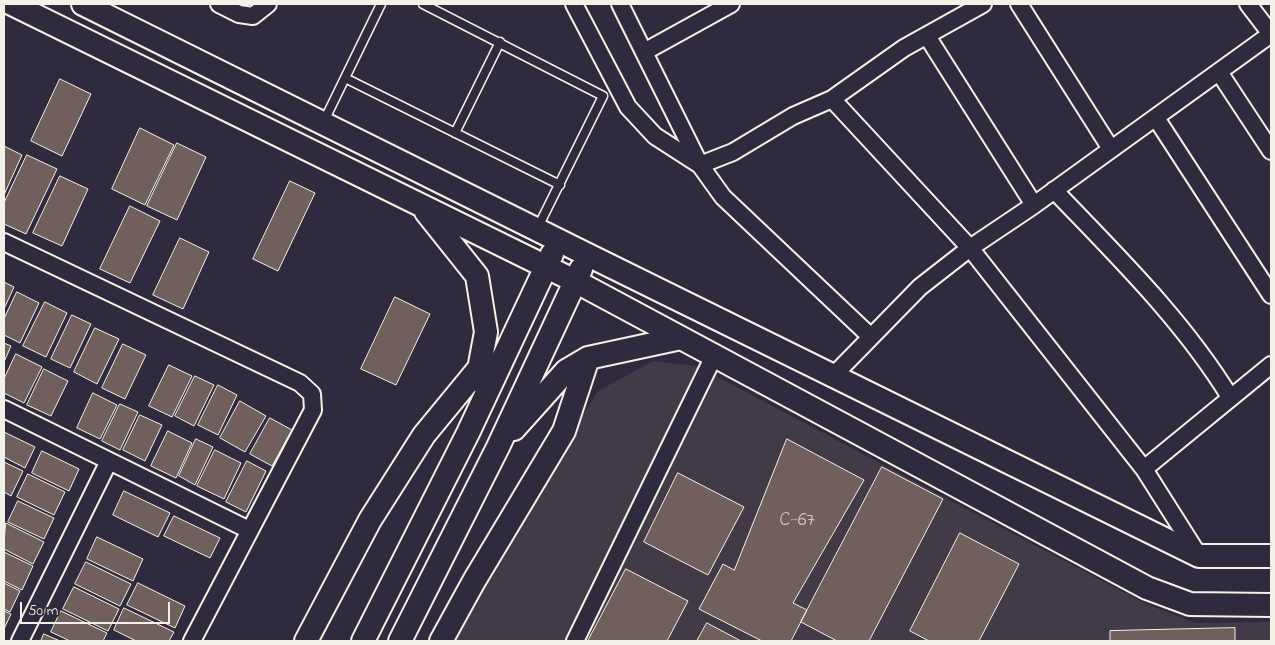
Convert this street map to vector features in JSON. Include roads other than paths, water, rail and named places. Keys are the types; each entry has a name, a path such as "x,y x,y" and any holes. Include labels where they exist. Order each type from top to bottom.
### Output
{"street":[{"path":"12,4 575,281 1147,588 1190,604 1271,605"},
{"path":"83,4 1199,556 1271,556"},
{"path":"219,4 239,14 254,16 268,4"},
{"path":"574,4 628,107 655,136 700,165"},
{"path":"620,4 700,165 723,197 870,336"},
{"path":"644,52 731,4"},
{"path":"700,165 733,152 794,116 832,99 904,48 983,4"},
{"path":"1019,4 1111,150"},
{"path":"834,375 870,336 920,287 970,248 1111,150 1271,34 1248,4"},
{"path":"926,36 1034,204"},
{"path":"1219,72 1271,151"},
{"path":"832,99 970,248 1144,469 1199,556"},
{"path":"1156,118 1271,295"},
{"path":"1054,190 1139,277 1210,365 1230,397"},
{"path":"422,206 478,276 486,332 468,433"},
{"path":"363,641 468,433 559,240"},
{"path":"4,242 300,383 312,394 313,410 192,641"},
{"path":"400,641 498,447 588,255"},
{"path":"498,447 566,372 588,358 681,338"},
{"path":"574,641 714,356"},
{"path":"441,641 474,581 564,431 588,358"},
{"path":"1144,469 1271,364"},
{"path":"306,641 380,504 424,435 480,367"},
{"path":"4,409 249,530"},
{"path":"20,641 109,461"}],"lane":[{"path":"323,123 381,4"},
{"path":"423,4 603,96 537,229"},
{"path":"455,133 500,42"},
{"path":"345,78 560,185"}]}
